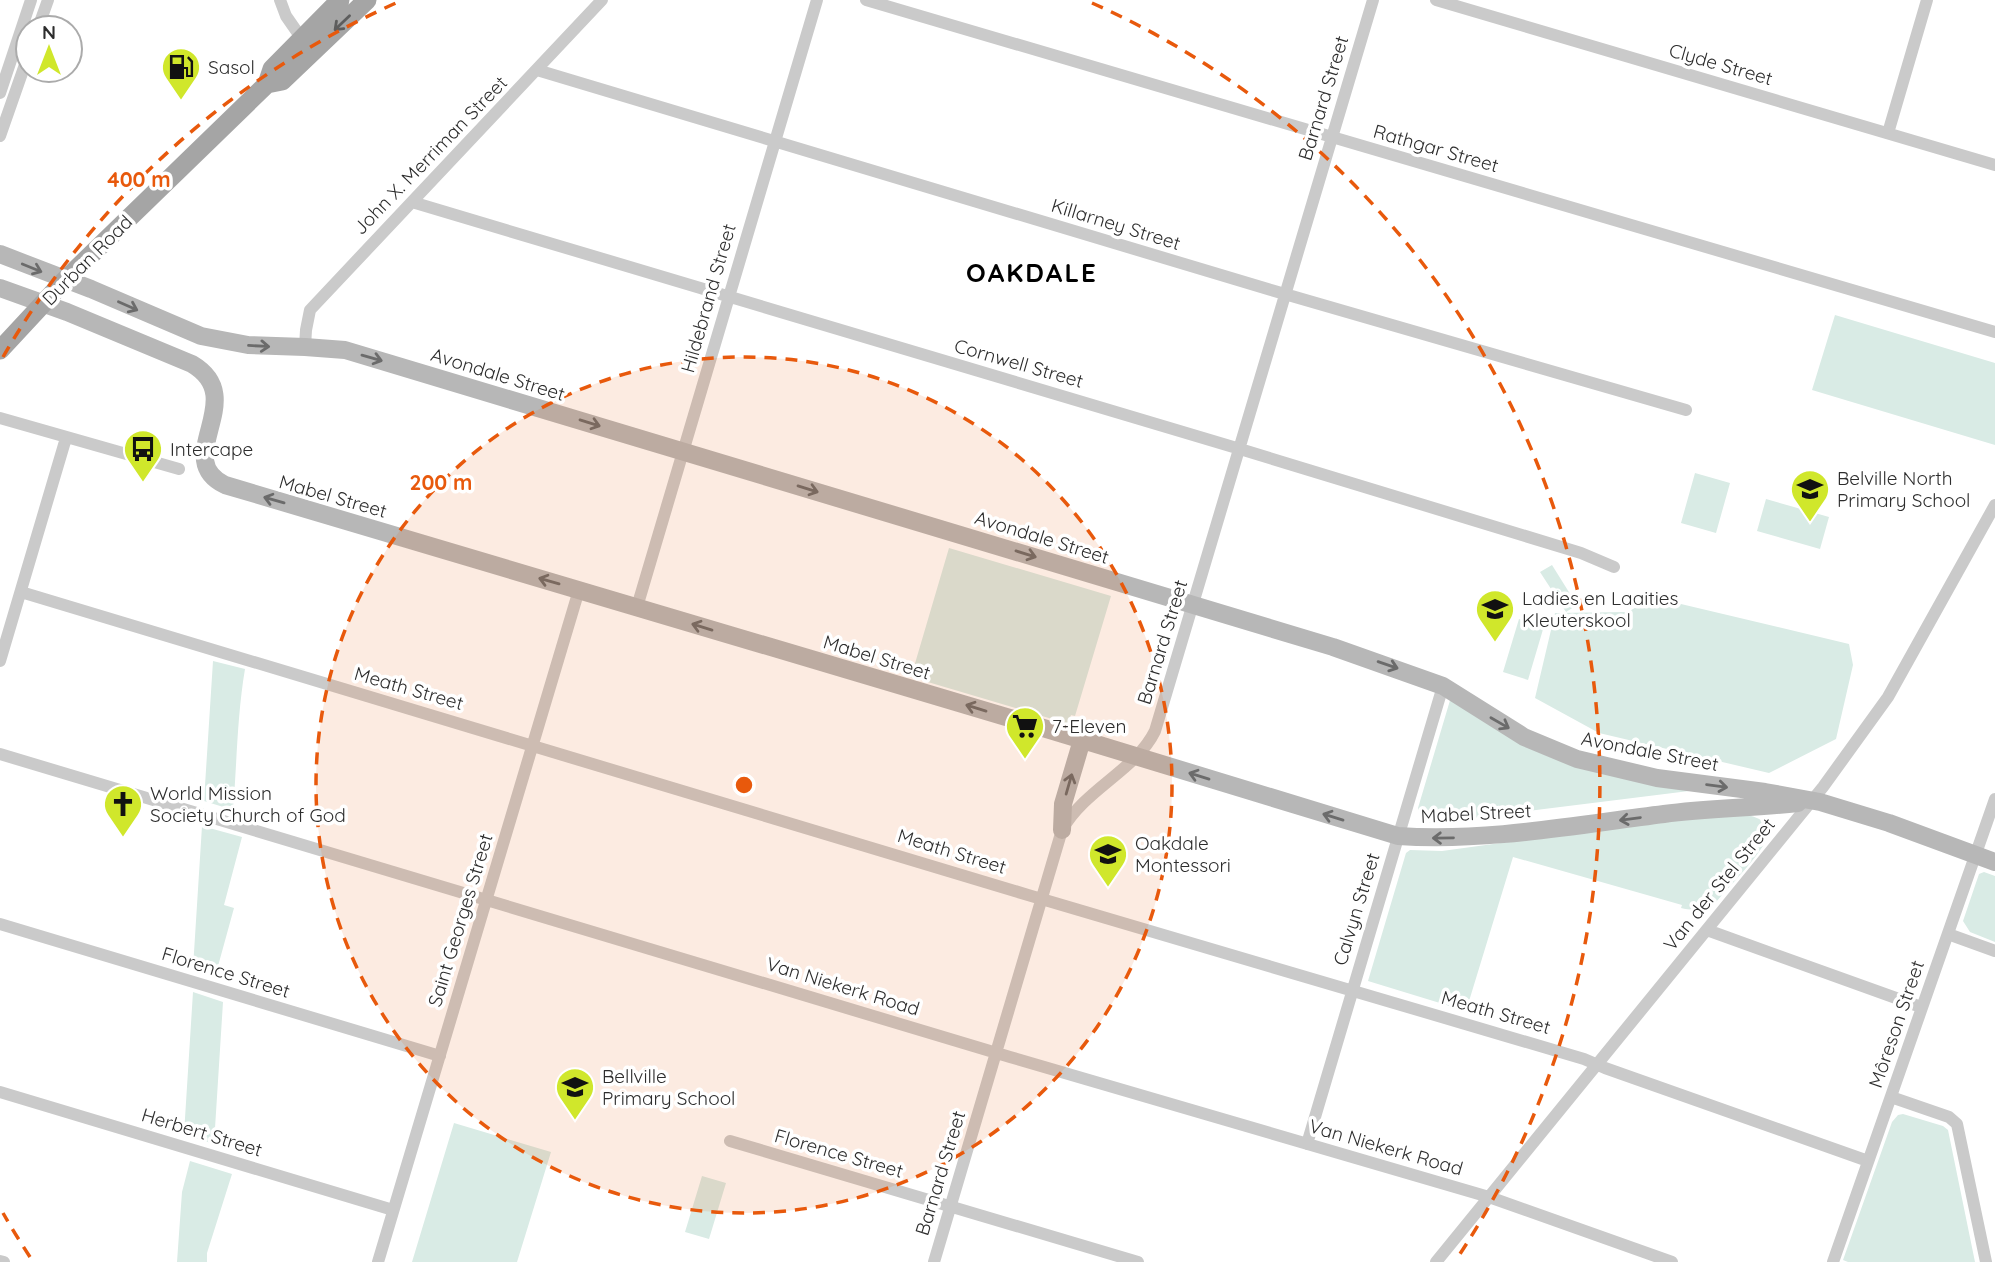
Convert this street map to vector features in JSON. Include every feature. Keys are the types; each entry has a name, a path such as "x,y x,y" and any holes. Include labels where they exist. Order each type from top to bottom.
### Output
{"main road":[{"name":"Durban Road","path":"0,350 65,280 267,84 272,69 340,0"},
{"name":"Durban Road","path":"267,84 282,81 367,0"}],"street":[{"path":"0,93 31,0"},
{"path":"280,0 286,16 302,39"},
{"name":"John X. Merriman Street","path":"305,347 310,310 602,0"},
{"name":"Hildebrand Street","path":"638,607 727,297 817,0"},
{"name":"Rathgar Street","path":"866,0 1995,332"},
{"name":"Barnard Street","path":"934,1262 1062,830 1079,806 1135,757 1155,731 1373,0"},
{"name":"Clyde Street","path":"1436,0 1995,165"},
{"path":"1888,133 1927,0"},
{"name":"Killarney Street","path":"537,71 1686,410"},
{"path":"0,136 18,84"},
{"name":"Cornwell Street","path":"412,202 1240,449 1581,553 1614,567"},
{"name":"Avondale Street","path":"0,254 201,336 248,345 345,351 1333,647 1443,686 1524,737 1577,760 1657,778 1814,801 1889,823 1995,862"},
{"name":"Mabel Street","path":"0,288 178,358 205,373 214,388 215,403 206,438 205,456 210,473 218,482 244,492 638,607 1398,836 1437,839 1514,835 1699,809 1814,801"},
{"path":"0,418 179,469"},
{"path":"0,661 66,438"},
{"name":"Van der Stel Street","path":"1436,1262 1814,801 1888,697 1995,505"},
{"name":"Saint Georges Street","path":"378,1262 579,590"},
{"name":"Meath Street","path":"21,592 1597,1064 1868,1161"},
{"name":"Calvyn Street","path":"1307,1144 1443,686"},
{"path":"1062,830 1063,804 1082,740"},
{"name":"Van Niekerk Road","path":"0,754 1489,1197 1672,1262"},
{"name":"Môreson Street","path":"1833,1262 1995,799"},
{"name":"Florence Street","path":"0,924 440,1056"},
{"path":"1707,930 1720,937 1921,1007"},
{"path":"1948,934 1995,951"},
{"name":"Herbert Street","path":"0,1092 393,1210"},
{"path":"1891,1097 1950,1117 1957,1124 1986,1262"},
{"name":"Florence Street","path":"730,1141 1138,1262"}],"shaded area":[{"path":"1835,315 1995,363 1995,445 1812,390"},
{"path":"1695,473 1730,483 1716,533 1681,523"},
{"path":"1766,499 1829,517 1820,549 1757,531"},
{"path":"949,548 1111,596 1075,716 1071,715 1069,724 911,677"},
{"path":"1552,565 1577,605 1566,612 1540,572"},
{"path":"1643,595 1849,644 1853,665 1836,739 1769,773 1599,733 1535,698 1555,613 1628,612 1638,606"},
{"path":"1519,619 1544,626 1528,680 1503,672"},
{"path":"213,661 245,669 233,810 204,801"},
{"path":"1451,697 1528,743 1689,791 1432,823 1423,820 1418,808"},
{"path":"1699,816 1755,817 1766,825 1766,840 1743,871 1716,902 1708,907 1695,910 1681,908 1682,905 1513,857 1466,1011 1368,981 1406,853 1410,850 1442,851"},
{"path":"202,826 242,837 224,905 234,908 215,977 193,968"},
{"path":"1984,872 1995,876 1995,942 1970,932 1963,921 1979,874"},
{"path":"193,992 223,1002 214,1144 184,1134"},
{"path":"1903,1114 1948,1130 1975,1262 1843,1260 1892,1122 1898,1115"},
{"path":"454,1123 551,1152 517,1262 412,1262"},
{"path":"190,1161 232,1174 207,1253 207,1262 177,1262 182,1192"},
{"path":"702,1176 726,1183 709,1239 685,1232"}],"place":[{"name":"Sasol","path":"181,101"},
{"name":"Intercape","path":"143,483"},
{"name":"Belville North Primary School","path":"1810,523"},
{"name":"Ladies en Laaities Kleuterskool","path":"1495,643"},
{"name":"7-Eleven","path":"1025,760"},
{"name":"World Mission Society Church of God","path":"123,838"},
{"name":"Oakdale Montessori","path":"1108,888"},
{"name":"Bellville Primary School","path":"575,1121"}],"district":[{"name":"OAKDALE","path":"1032,273"}]}
